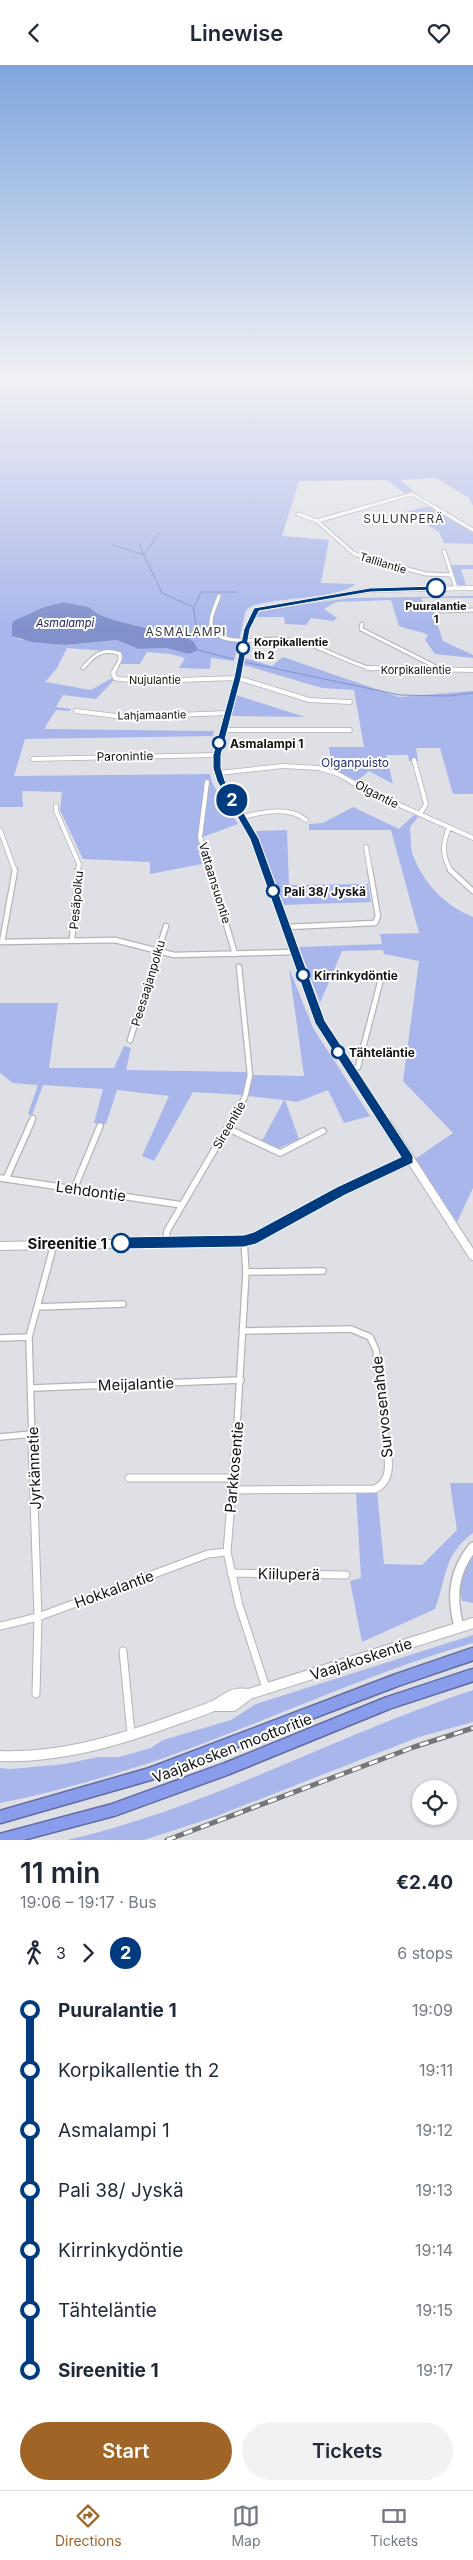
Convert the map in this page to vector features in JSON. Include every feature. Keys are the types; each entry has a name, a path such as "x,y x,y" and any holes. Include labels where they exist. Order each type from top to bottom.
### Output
{"highway":[{"name":"Vaajakosken moottoritie","path":"0,1817 112,1788 210,1753 369,1688 473,1654"},
{"name":"Vaajakosken moottoritie","path":"0,1840 140,1801 226,1769 388,1703 473,1675"}],"main road":[{"name":"Vaajakoskentie","path":"0,1756 30,1757 59,1753 131,1734 214,1706 223,1709 242,1702 249,1694 473,1623"}],"street":[{"path":"317,521 412,494 473,530"},
{"name":"Tallilantie","path":"298,514 317,521 353,553 360,556 420,573 452,575"},
{"path":"444,551 456,588"},
{"path":"473,588 370,590 264,607 256,610 252,615 245,640 238,678 217,755 218,773 226,791 244,817 255,839 321,1023 473,1257"},
{"path":"219,596 210,622 213,631 219,631"},
{"path":"441,611 473,609"},
{"path":"362,624 361,629 442,670"},
{"name":"Korpikallentie","path":"213,631 224,638 245,640 276,639 303,642 361,667 374,670 473,670"},
{"name":"Nujulantie","path":"83,668 94,653 106,650 120,654 120,660 113,673 115,678 119,679 146,681 238,678"},
{"path":"238,678 309,700 350,702"},
{"name":"Lahjamaantie","path":"76,711 124,717 228,713"},
{"path":"223,731 350,730"},
{"name":"Paronintie","path":"33,759 217,755"},
{"path":"414,760 426,804 420,815"},
{"name":"Olgantie","path":"218,773 283,766 319,768 338,774 366,790 473,838"},
{"name":"Vattaansuontie","path":"208,782 200,837 235,954"},
{"name":"Pesäpolku","path":"56,806 56,811 79,864 72,940"},
{"path":"244,817 257,813 294,812 301,814 306,820"},
{"path":"449,828 442,847 445,862 455,876 473,891"},
{"path":"0,830 16,873 1,942 114,940 174,955 294,952"},
{"path":"286,927 375,923 378,916 366,847"},
{"name":"Peesaajanpolku","path":"130,1040 166,926"},
{"name":"Sireenitie","path":"166,1242 167,1231 245,1097 250,1075 239,967"},
{"path":"350,1070 358,1067 381,979"},
{"path":"3,1178 32,1118"},
{"path":"74,1189 100,1126"},
{"path":"227,1128 280,1153 323,1131"},
{"path":"0,1246 244,1241 256,1238 341,1191 409,1159"},
{"name":"Lehdontie","path":"3,1178 182,1205"},
{"name":"Parkkosentie","path":"244,1241 246,1272 241,1380 227,1552 231,1573 266,1689"},
{"name":"Jyrkännetie","path":"36,1694 38,1617 29,1337 54,1244"},
{"path":"246,1272 323,1271"},
{"path":"37,1307 123,1304"},
{"name":"Survosenahde","path":"231,1489 375,1489 382,1486 389,1468 376,1351 370,1337 352,1329 243,1331"},
{"path":"0,1338 29,1337"},
{"name":"Meijalantie","path":"32,1388 241,1380"},
{"path":"0,1437 32,1434"},
{"path":"129,1478 233,1477"},
{"path":"459,1627 453,1601 454,1583 463,1558 473,1547"},
{"name":"Hokkalantie","path":"0,1626 38,1617 208,1554 227,1552"},
{"name":"Kiiluperä","path":"231,1573 346,1575"},
{"path":"123,1651 131,1734"}],"green space":[{"path":"0,462 473,462 473,506 469,498 436,478 401,480 413,491 405,494 387,480 299,481 282,536 329,540 321,583 356,584 335,593 252,606 246,610 234,661 211,658 210,669 179,668 185,658 171,654 147,652 140,664 120,664 123,658 121,652 67,648 57,668 45,682 91,690 112,678 114,680 96,699 63,695 56,707 71,709 69,711 56,710 44,729 214,731 213,736 25,739 14,776 210,774 213,785 238,824 200,838 207,863 150,874 150,862 83,859 60,810 62,792 22,791 23,807 0,807","holes":["63,602 89,607 98,614 114,620 189,639 189,654 166,648 138,649 117,640 65,645 18,639 15,620 44,607"]},
{"path":"425,507 434,508 473,532 473,544 444,543 439,532 405,512"},
{"path":"450,565 473,565 473,569 461,569 466,585 458,585"},
{"path":"473,596 473,598 421,598 426,609 436,613 436,620 443,641 473,655 473,658 435,654 425,640 428,635 399,626 391,600 336,602 324,609 337,618 333,621 311,618 306,625 285,624 284,617 254,617 256,613 263,610 350,598"},
{"name":"Olganpuisto","path":"283,657 399,697 473,691 473,794 453,794 440,748 416,748 418,761 409,761 408,755 386,755 393,784 369,771 357,781 332,769 329,747 364,747 354,690 322,688 244,665 245,658 272,666"},
{"path":"236,695 305,717 230,716"},
{"path":"353,807 399,829 414,815 418,817 410,827 412,851 419,868 430,886 445,901 473,917 473,1188 457,1222 415,1159 453,1133 403,1081 419,961 384,954 383,950 342,951 320,1003 299,947 382,944 380,934 419,933 391,830 309,830 309,824 323,823"},
{"path":"287,830 289,885 368,884 371,902 284,905 256,831"},
{"path":"289,968 313,1028 370,1116 344,1123 328,1090 297,1102 285,1100 299,1139 279,1148 262,1141 284,1100 248,1096 253,1075 304,1076"},
{"path":"0,1003 58,1003 49,1068 114,1068 124,1046 131,1048 126,1070 246,1072 247,1076 243,1095 193,1092 154,1161 142,1156 169,1096 117,1090 106,1124 94,1123 103,1089 43,1085 32,1115 28,1114 38,1085 13,1083 0,1073"},
{"path":"450,1483 473,1483 473,1533 463,1541 451,1558 435,1609 362,1642 350,1581 361,1578 356,1492 377,1491 384,1564 422,1565 457,1530"},
{"path":"473,1557 473,1603 462,1601 460,1583 462,1572"},
{"path":"473,1635 473,1643 433,1655 356,1683 164,1758 83,1783 0,1803 0,1768 11,1769 65,1764 98,1757 119,1757 151,1748 163,1740 231,1720 256,1704"},
{"path":"473,1690 473,1722 419,1737 214,1817 144,1840 67,1840 171,1809 422,1708"}],"water":[{"name":"Asmalampi","path":"63,602 89,607 98,614 114,620 189,639 194,642 198,650 189,654 166,648 138,649 117,640 65,645 32,642 12,636 12,623 15,620 44,607"}],"waterway":[{"path":"144,555 159,533"},
{"path":"139,543 144,555"},
{"path":"113,545 144,555"},
{"path":"144,555 162,593 193,607 196,624 189,639"},
{"path":"194,607 201,592 237,592"},
{"path":"198,650 233,659"},
{"path":"244,662 400,695 448,696 473,693"}],"railway":[{"path":"167,1840 414,1747 473,1728"}],"bus line":[{"name":"2","path":"121,1243 244,1241 256,1238 341,1191 409,1159 321,1023 255,839 244,817 221,781 217,768 217,755 238,678 249,621 256,610 264,607 370,590 436,588"}],"place":[{"name":"Puuralantie 1","path":"436,588"},
{"name":"Korpikallentie th 2","path":"243,648"},
{"name":"Asmalampi 1","path":"219,743"},
{"name":"Pali 38/ Jyskä","path":"273,891"},
{"name":"Kirrinkydöntie","path":"303,975"},
{"name":"Tähteläntie","path":"338,1052"},
{"name":"Sireenitie 1","path":"121,1243"}],"district":[{"name":"SULUNPERÄ","path":"404,518"},
{"name":"ASMALAMPI","path":"186,631"}]}
